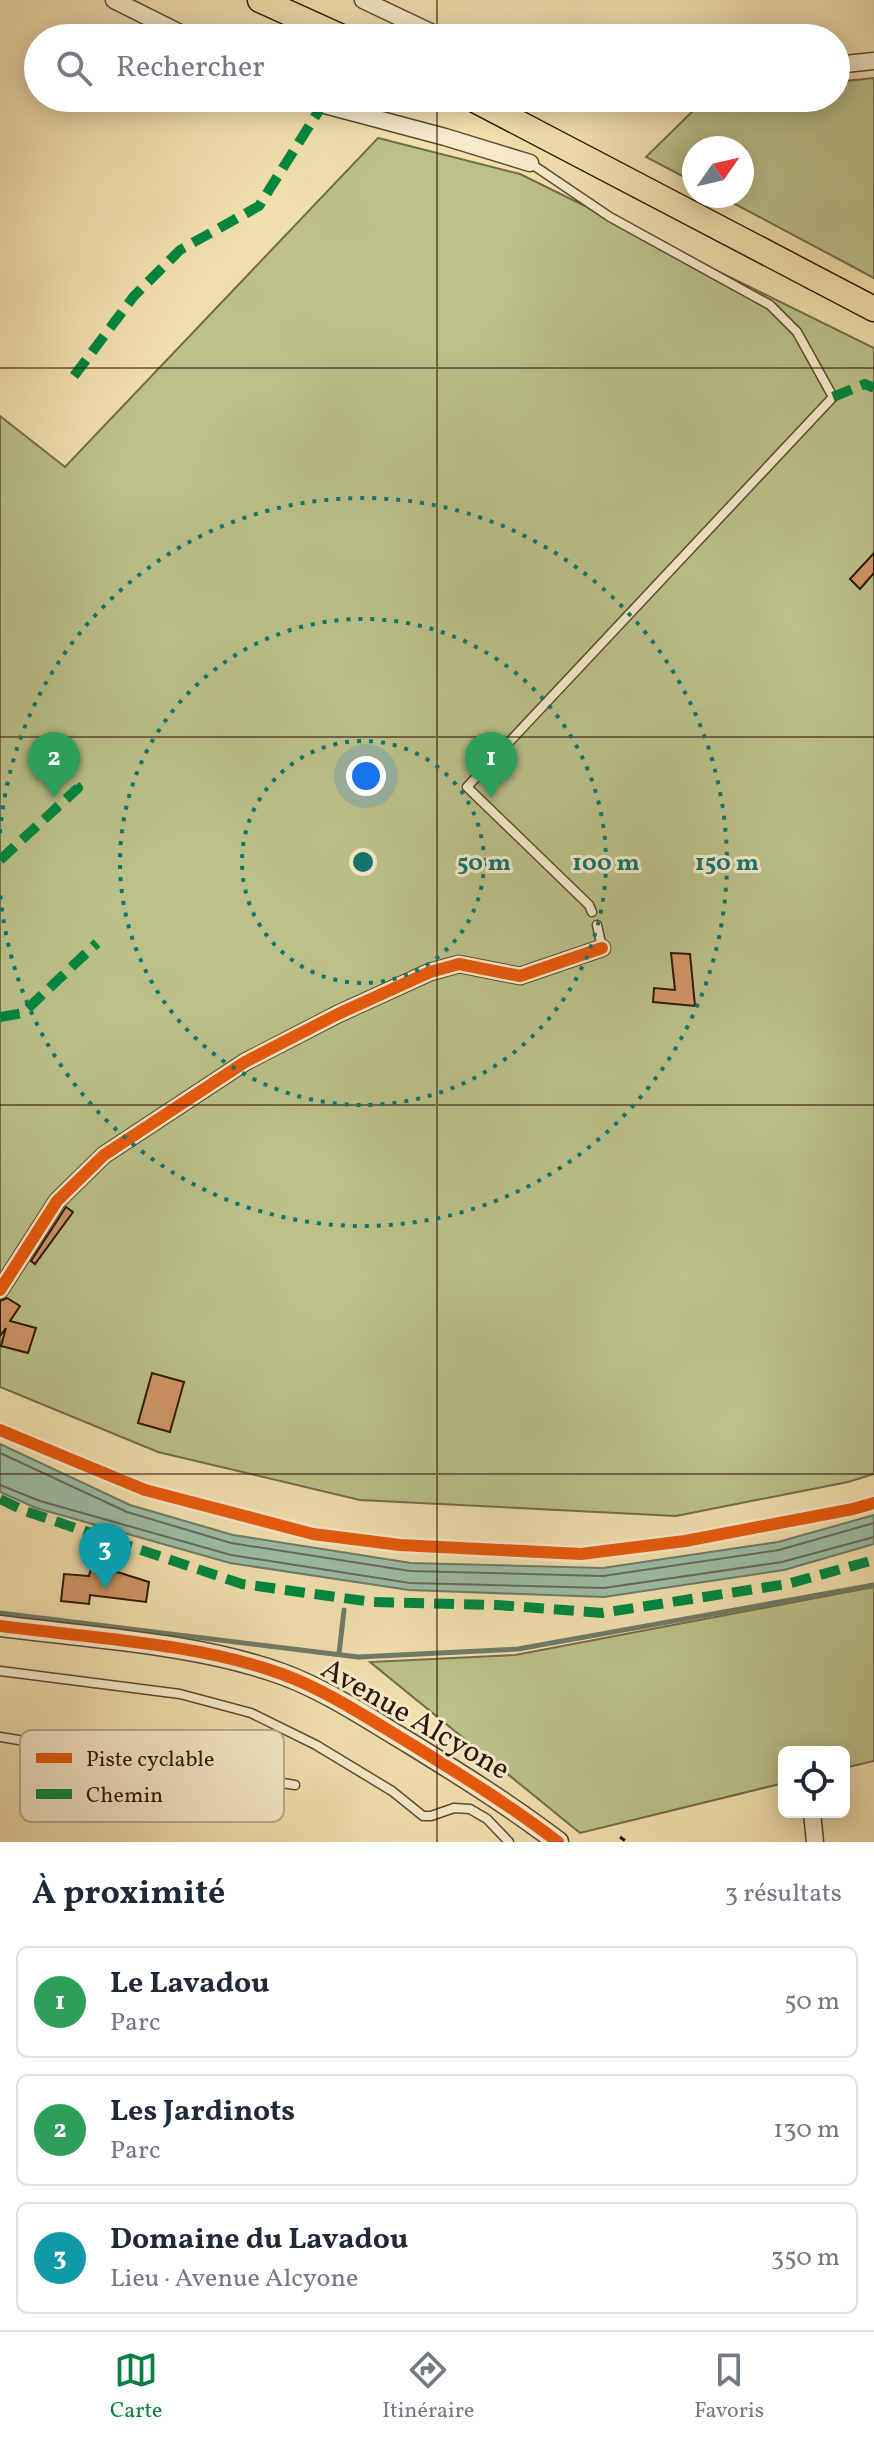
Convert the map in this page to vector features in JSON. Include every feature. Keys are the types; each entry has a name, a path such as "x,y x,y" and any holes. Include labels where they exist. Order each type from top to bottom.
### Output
{"main road":[{"path":"260,0 313,24"},
{"path":"498,112 874,309"}],"street":[{"path":"114,0 162,24"},
{"path":"363,0 414,24"},
{"path":"850,64 874,61"},
{"path":"351,112 530,163"},
{"path":"0,1290 57,1201 104,1155 245,1062 338,1014 430,972 459,964 520,976 602,948"},
{"name":"Avenue Alcyone","path":"0,1626 200,1652 283,1674 335,1699 495,1795 558,1842"},
{"path":"813,1818 815,1842"}],"lane":[{"path":"530,163 610,217 770,305 797,332 833,397 467,787 589,905 592,912"},
{"path":"597,925 602,948"},
{"path":"0,1430 145,1490 313,1534 400,1545 581,1554 685,1541 874,1503"},
{"path":"0,1671 180,1694 251,1713 316,1745 392,1791 423,1816 454,1808 470,1809 487,1819 509,1842"},
{"path":"0,1737 20,1740"},
{"path":"284,1783 295,1785"}],"path":[{"path":"620,1837 627,1842"}],"shaded area":[{"path":"874,78 874,278 743,208 754,208 754,136 682,136 682,176 646,157 692,112 850,112 850,81"},
{"path":"378,138 520,174 874,348 874,1474 848,1482 676,1516 360,1500 158,1452 0,1387 0,416 65,467"},
{"path":"874,1587 874,1761 850,1767 850,1746 778,1746 778,1784 580,1833 370,1662 515,1655"}],"water":[{"path":"0,1444 130,1505 233,1535 411,1563 603,1568 778,1542 874,1515 874,1544 784,1570 604,1597 409,1590 230,1563 36,1508 0,1492"}],"building":[{"path":"874,553 874,573 860,589 850,579"},
{"path":"671,953 690,954 695,1006 653,1002 654,988 675,990"},
{"path":"66,1207 73,1212 35,1264 31,1261"},
{"path":"7,1298 20,1306 10,1321 36,1328 28,1353 1,1346 6,1328 0,1336 0,1301"},
{"path":"152,1373 184,1382 170,1432 138,1423"},
{"path":"92,1564 149,1582 146,1602 90,1595 89,1604 61,1601 64,1574 89,1576"}],"waterway":[{"path":"0,1613 358,1657 518,1649 874,1585"},
{"path":"339,1654 344,1610"}],"marked path":[{"path":"74,376 134,296 180,250 259,206 318,112"},
{"path":"833,397 865,384 874,388"},
{"path":"0,860 78,788 60,764"},
{"path":"0,1017 23,1013 97,943"},
{"path":"0,1499 25,1511 242,1584 372,1602 498,1605 602,1613 787,1584 874,1560"}],"cycle path":[{"path":"0,1290 57,1201 104,1155 245,1062 338,1014 430,972 459,964 520,976 602,948"},
{"path":"0,1430 145,1490 313,1534 400,1545 581,1554 685,1541 874,1503"},
{"path":"0,1626 179,1648 282,1674 332,1697 411,1744 504,1803 558,1842"}],"place":[{"name":"Les Jardinots","path":"54,798"},
{"name":"Le Lavadou","path":"491,798"},
{"name":"Domaine du Lavadou","path":"105,1589"}]}
